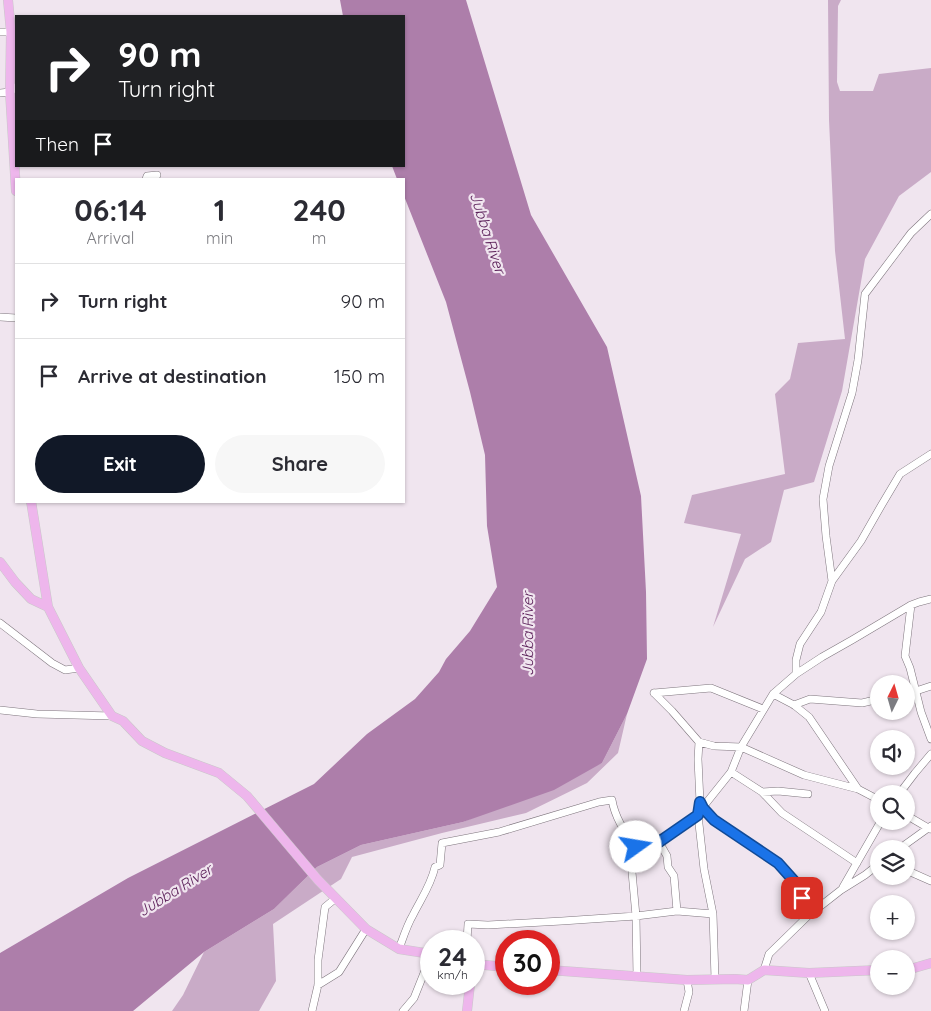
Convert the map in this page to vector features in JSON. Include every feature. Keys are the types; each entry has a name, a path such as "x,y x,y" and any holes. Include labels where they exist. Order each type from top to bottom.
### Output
{"main road":[{"path":"8,0 15,157"},
{"path":"32,503 48,607 79,668 112,716 123,721 142,741 165,753 219,773 247,796 318,880 366,929 399,949 420,952"},
{"path":"0,562 31,599 48,607"},
{"path":"915,968 931,963"},
{"path":"560,971 687,980 748,980 764,970 809,973 870,970"},
{"path":"467,1011 469,995"}],"street":[{"path":"0,32 10,32"},
{"path":"0,93 13,90"},
{"path":"146,178 147,176 157,174"},
{"path":"832,581 823,499 829,466 852,393 858,360 865,294 912,233 931,214"},
{"path":"0,317 15,318"},
{"path":"796,674 796,660 800,644 821,612 832,581 861,541 900,474 931,454"},
{"path":"715,979 713,914 704,869 698,815 702,805 731,772 741,747 773,694 796,674 822,657 911,605 931,599"},
{"path":"911,605 904,656 910,668 921,712 931,739"},
{"path":"0,623 52,663 65,670 79,668"},
{"path":"916,691 931,686"},
{"path":"763,708 711,688 654,693 672,710 699,742 714,746 741,747 804,775 858,789 870,795"},
{"path":"773,694 794,704 809,717 858,789"},
{"path":"794,704 810,699 862,703 870,701"},
{"path":"0,710 37,714 112,716"},
{"path":"699,742 698,759 702,805 714,820 778,863 795,882 810,915"},
{"path":"905,785 931,754"},
{"path":"731,772 762,792 782,812 857,863"},
{"path":"762,792 778,790 808,794"},
{"path":"399,949 411,917 425,895 435,867 440,865 442,843 499,832 599,802 612,800 614,810 623,829 636,847 632,872 636,916 637,977"},
{"path":"636,847 656,841 659,842 698,815"},
{"path":"911,840 930,827 915,820"},
{"path":"841,890 877,830"},
{"path":"659,842 666,856 668,867 674,876 677,911"},
{"path":"764,970 769,954 810,915 841,890 870,871"},
{"path":"915,874 931,881"},
{"path":"312,1011 318,985 318,960 325,907 336,898"},
{"path":"468,930 468,924 488,925 636,916 677,911 713,914"},
{"path":"318,985 339,972 366,929"},
{"path":"809,973 822,1000 825,1011"},
{"path":"684,1011 689,992 687,980"},
{"path":"744,1011 748,980"},
{"path":"403,1011 414,998 420,983"}],"shaded area":[{"path":"828,0 841,0 838,6 837,82 840,91 873,91 879,74 931,68 931,172 899,196 865,259 842,391 814,482 784,490 771,542 745,559 713,627 741,534 684,523 692,495 785,474 775,394 790,379 798,343 845,339 835,251 829,120"},
{"path":"627,714 618,753 587,783 526,813 352,857 341,879 273,924 276,981 259,1011 172,1011 183,995 204,952 274,909 317,867 361,845 463,822 602,763"}],"water":[{"name":"Jubba River","path":"340,0 466,0 531,215 607,347 641,496 647,659 627,714 602,763 554,790 463,822 361,845 317,867 274,909 204,952 133,1011 0,1011 0,953 128,878 314,784 367,734 415,699 439,672 446,659 470,631 497,587 487,526 485,455 470,392 446,302 405,199 405,178 397,178 392,167 405,167 405,15 343,15"}],"route":[{"path":"636,847 656,841 659,842 698,815 700,802 714,820 778,863 795,882 802,898"}]}
